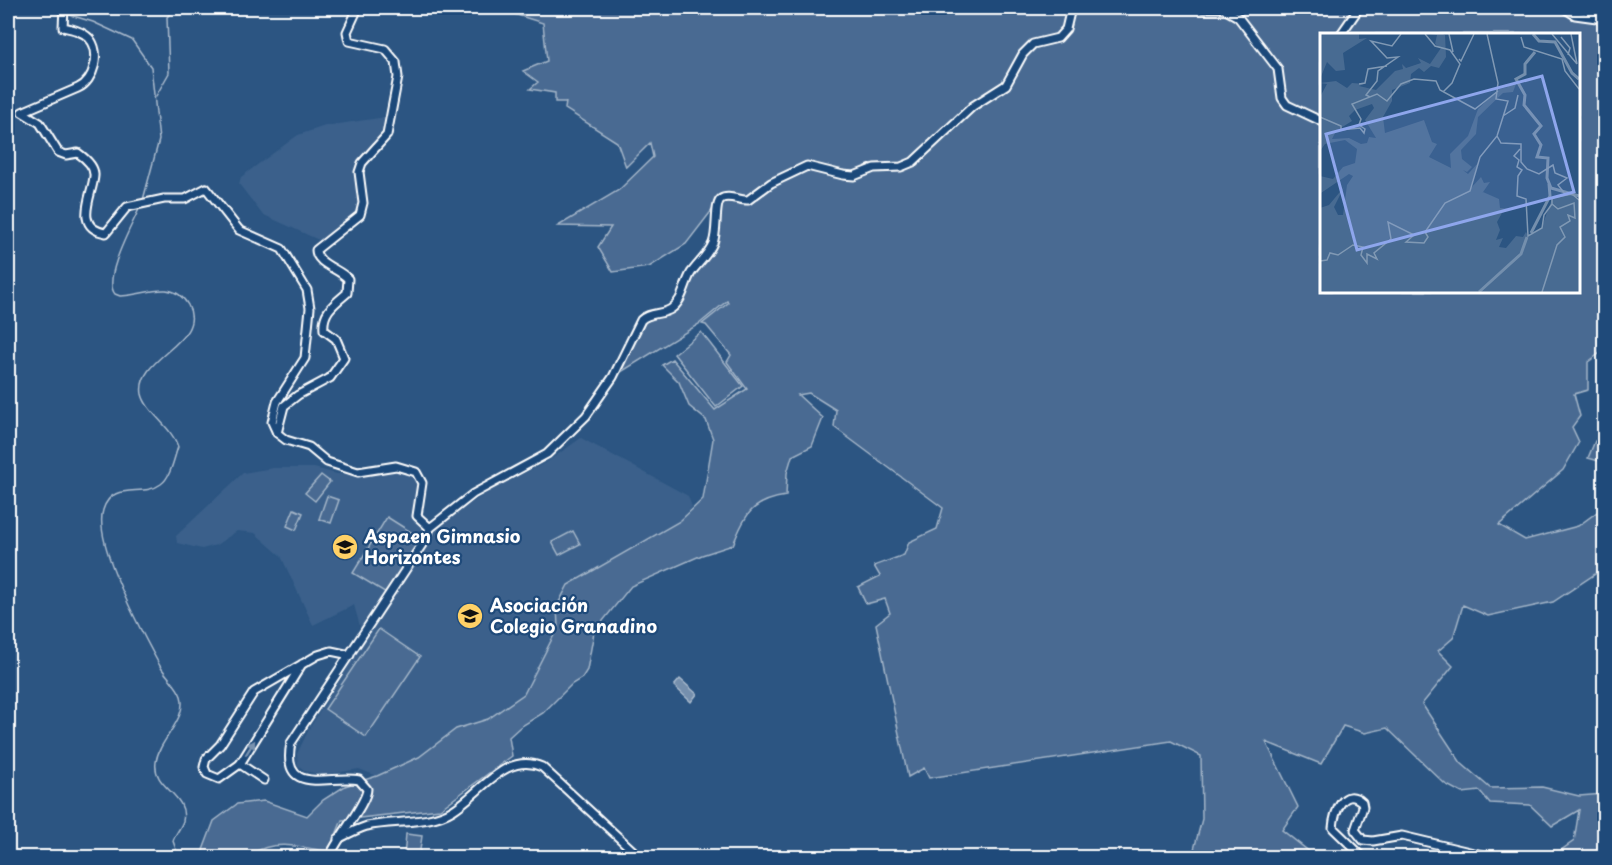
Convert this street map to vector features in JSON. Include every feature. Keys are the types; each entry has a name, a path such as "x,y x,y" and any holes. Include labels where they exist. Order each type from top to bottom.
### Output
{"street":[{"path":"64,8 63,27 83,33 93,43 95,50 91,78 87,84 22,112 40,123 58,152 78,153 92,166 94,175 86,205 90,222 95,229 106,233 127,207 186,199 206,188 239,230 282,249 307,290 310,308 306,329 305,358 277,402 272,422 277,433 286,440 309,447 327,462 358,472 396,466 416,472 422,483 417,516 430,528"},
{"path":"277,433 284,406 298,395 330,378 344,358 336,339 324,330 323,323 330,308 346,293 348,279 343,272 320,260 316,250 360,215 363,203 359,172 362,163 387,135 399,69 392,55 385,49 349,41 347,32 358,8"},
{"path":"329,858 336,841 364,802 367,793 364,783 349,778 315,782 303,780 295,773 289,753 291,743 390,597 427,537 430,528 473,494 547,454 586,416 613,377 641,320 650,315 667,312 681,298 690,275 712,244 718,226 717,204 721,199 727,196 748,200 771,183 807,166 843,176 854,176 874,168 901,167 913,162 924,155 973,106 1006,85 1023,54 1033,44 1058,38 1066,29 1071,8"},
{"path":"1203,8 1222,9 1238,17 1275,64 1282,98 1287,105 1320,121"},
{"path":"1342,33 1359,8"},
{"path":"1564,8 1575,15 1605,19"},
{"path":"302,664 240,764 219,779 207,774 204,767 206,759 220,745 254,692 302,664 325,652 350,655"},
{"path":"336,841 369,826 439,817 453,810 507,767 521,761 542,766 641,858"},
{"path":"240,764 264,780"},
{"path":"1364,858 1333,828 1336,809 1348,798 1354,797 1362,802 1363,807 1354,830 1363,840 1373,841 1389,836 1402,836 1495,858"}],"shaded area":[{"path":"495,8 1604,8 1604,350 1588,362 1588,390 1574,394 1580,416 1572,427 1579,442 1563,470 1499,525 1525,540 1578,526 1604,507 1604,568 1553,602 1488,616 1463,605 1453,638 1438,651 1453,666 1422,704 1461,763 1490,788 1542,787 1579,796 1604,794 1604,857 1551,857 1574,841 1579,810 1552,826 1530,805 1490,803 1480,791 1462,793 1445,784 1387,728 1365,733 1343,726 1321,764 1266,742 1298,807 1282,830 1311,853 1312,857 1192,857 1202,819 1201,756 1171,741 929,778 924,768 908,777 876,624 890,613 885,599 866,604 858,587 880,576 874,566 904,555 909,542 937,529 943,508 834,427 836,410 809,393 798,395 823,418 812,446 792,456 787,473 786,496 765,501 751,511 733,545 702,555 631,586 594,632 587,670 582,678 572,684 543,713 520,727 509,737 512,756 440,809 342,820 329,852 280,845 261,849 253,854 256,857 200,858 214,821 237,804 264,801 307,816 323,800 345,786 377,776 419,757 456,729 488,719 524,694 558,627 557,606 568,585 680,521 703,499 713,439 706,420 689,406 679,382 662,365 672,359 715,410 747,389 727,362 731,355 706,325 702,324 728,303 727,301 699,324 613,377 641,320 675,306 690,275 713,245 716,205 686,244 649,267 613,272 598,247 611,227 558,226 619,190 653,157 650,143 626,167 617,142 565,109 566,102 555,102 555,93 530,89 538,82 523,71 547,61 543,23"},
{"path":"386,117 384,136 360,162 360,203 357,214 321,241 262,214 239,184 241,177 298,135 325,126"},
{"path":"701,332 743,386 716,407 674,354"},
{"path":"1604,436 1604,459 1599,461 1588,458 1595,441"},
{"name":"Asociación Colegio Granadino","path":"581,438 688,496 692,507 680,521 645,542 557,606 558,627 524,694 502,717 440,750 377,776 359,769 323,775 305,771 298,765 297,754 309,729 437,525 498,486 547,462"},
{"name":"Aspaen Gimnasio Horizontes","path":"273,468 314,468 337,474 365,475 401,471 414,475 418,483 413,504 415,519 426,528 423,541 372,621 361,630 354,605 313,625 281,556 255,533 237,531 216,545 202,549 177,543 176,536 243,473"},
{"path":"321,475 330,482 315,501 305,493"},
{"path":"327,496 339,500 331,523 319,519"},
{"path":"294,509 303,513 296,530 287,526"},
{"path":"387,517 422,539 388,594 353,573"},
{"path":"573,531 580,544 559,555 552,542"},
{"path":"379,629 420,657 366,737 325,709"},
{"path":"680,679 697,694 691,702 674,686"},
{"path":"406,834 422,836 419,857 404,857"}],"waterway":[{"path":"28,8 60,13"},
{"path":"156,96 169,73 167,17 176,8"},
{"path":"67,14 93,22 132,40 151,67 159,140 143,200"},
{"path":"140,207 115,265 112,287 115,294 120,296 160,290 170,291 179,294 188,305 191,318 188,329 149,370 143,381 142,394 148,407 170,433 178,447 170,472 164,481 154,488 113,495 103,510 102,525 105,544 121,588 160,666 181,696 182,704 177,721 162,745 156,762 159,778 181,804 183,812 183,821 173,841 179,858"}],"place":[{"name":"Aspaen Gimnasio Horizontes","path":"345,547"},
{"name":"Asociación Colegio Granadino","path":"470,616"}]}
